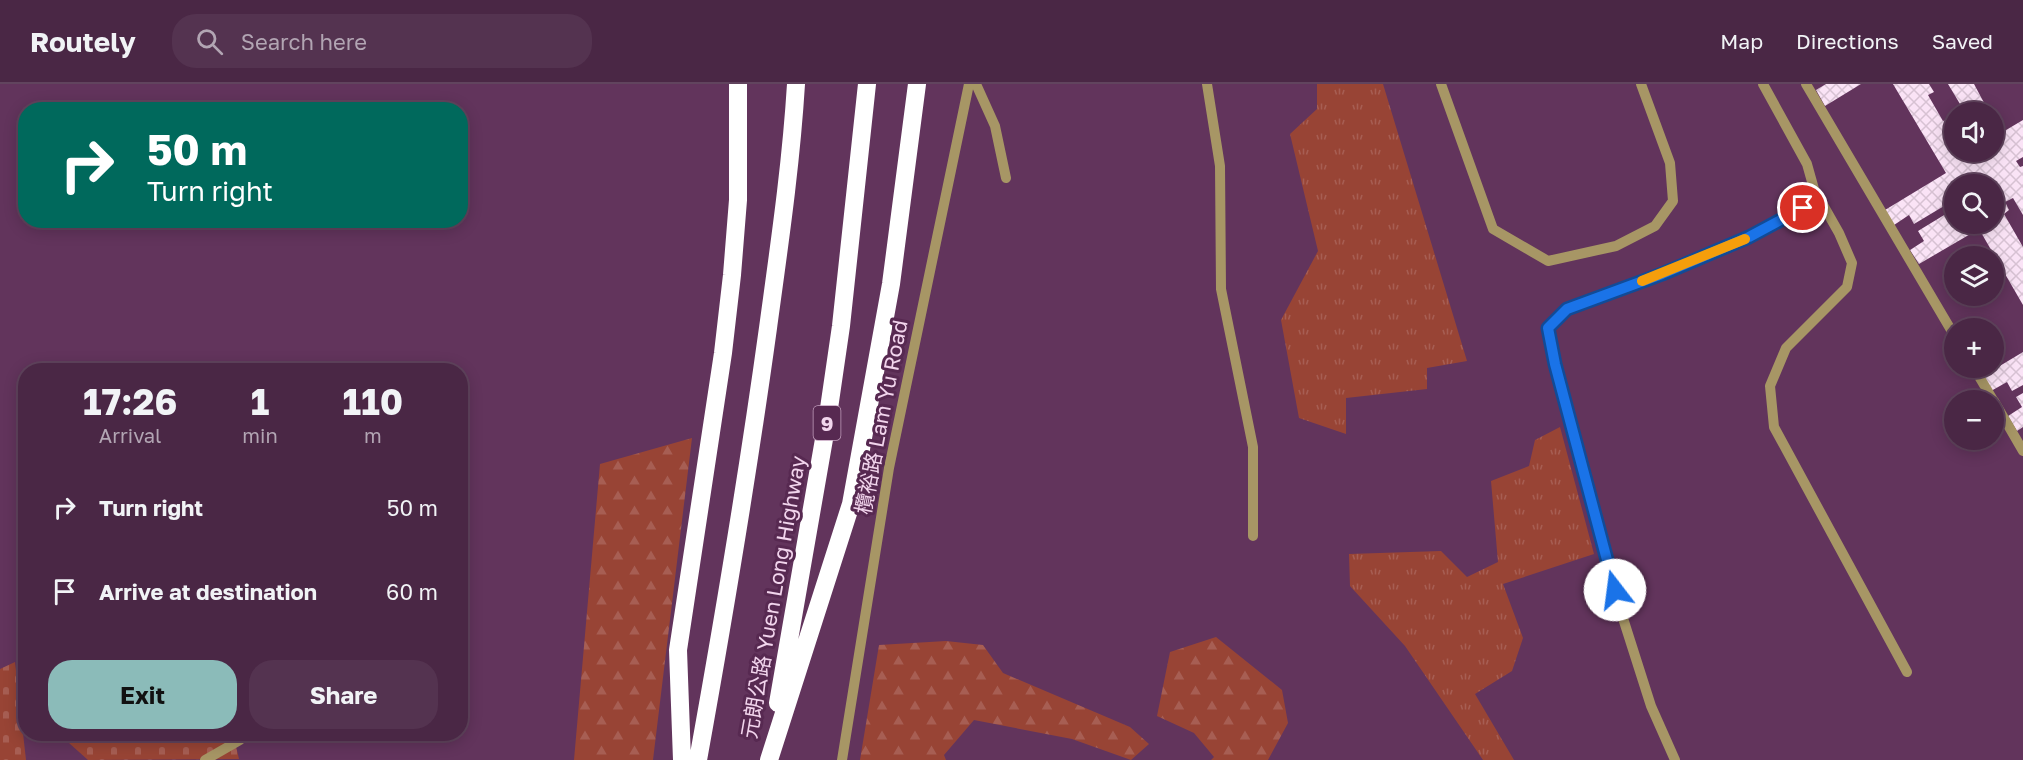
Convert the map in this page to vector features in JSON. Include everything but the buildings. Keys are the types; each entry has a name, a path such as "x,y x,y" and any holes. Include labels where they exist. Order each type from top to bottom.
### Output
{"highway":[{"path":"682,760 678,650 723,353 732,274 738,200 738,84"},
{"path":"698,760 728,596 762,377 793,135 796,84"},
{"name":"元朗公路 Yuen Long Highway","path":"768,760 827,422 841,326 867,84"},
{"path":"768,760 851,504 891,284 917,84"}],"street":[{"name":"欖裕路 Lam Yu Road","path":"842,760 889,468 969,84"},
{"path":"976,84 995,126 1006,178"},
{"path":"1207,84 1220,166 1221,289 1253,447 1253,536"},
{"path":"1441,84 1493,229 1548,261 1616,246 1655,226 1673,201 1670,163 1641,84"},
{"path":"1763,84 1807,164 1814,189 1839,233 1852,263 1847,287 1786,348 1770,386 1774,427 1907,672"},
{"path":"1806,84 1944,318"},
{"path":"1675,760 1651,706 1621,612 1555,364 1548,328 1567,309 1662,274 1749,237 1803,208 1814,189"},
{"path":"2004,419 2023,451"},
{"path":"205,760 238,741"}],"green space":[{"path":"1317,84 1383,84 1467,361 1427,368 1427,389 1346,398 1346,434 1299,418 1281,320 1318,251 1290,134 1317,109"},
{"path":"1560,427 1594,554 1503,584 1523,638 1512,671 1475,694 1514,760 1483,760 1405,646 1350,586 1349,554 1441,551 1467,577 1498,562 1491,481 1529,466 1535,440"},
{"path":"692,438 653,760 574,760 600,464"},
{"path":"1216,637 1282,690 1288,723 1268,760 1211,760 1214,757 1194,733 1157,716 1170,652"},
{"path":"946,641 983,645 1003,673 1130,727 1149,744 1131,760 1072,739 974,720 944,755 946,760 860,760 879,645"},
{"path":"15,662 18,689 18,741 24,741 26,760 0,760 0,669"},
{"path":"67,741 235,741 239,759 88,760"}],"slow traffic":[{"path":"1642,281 1745,239"}],"route":[{"path":"1615,590 1555,364 1548,328 1567,309 1662,274 1749,237 1803,208"}]}
